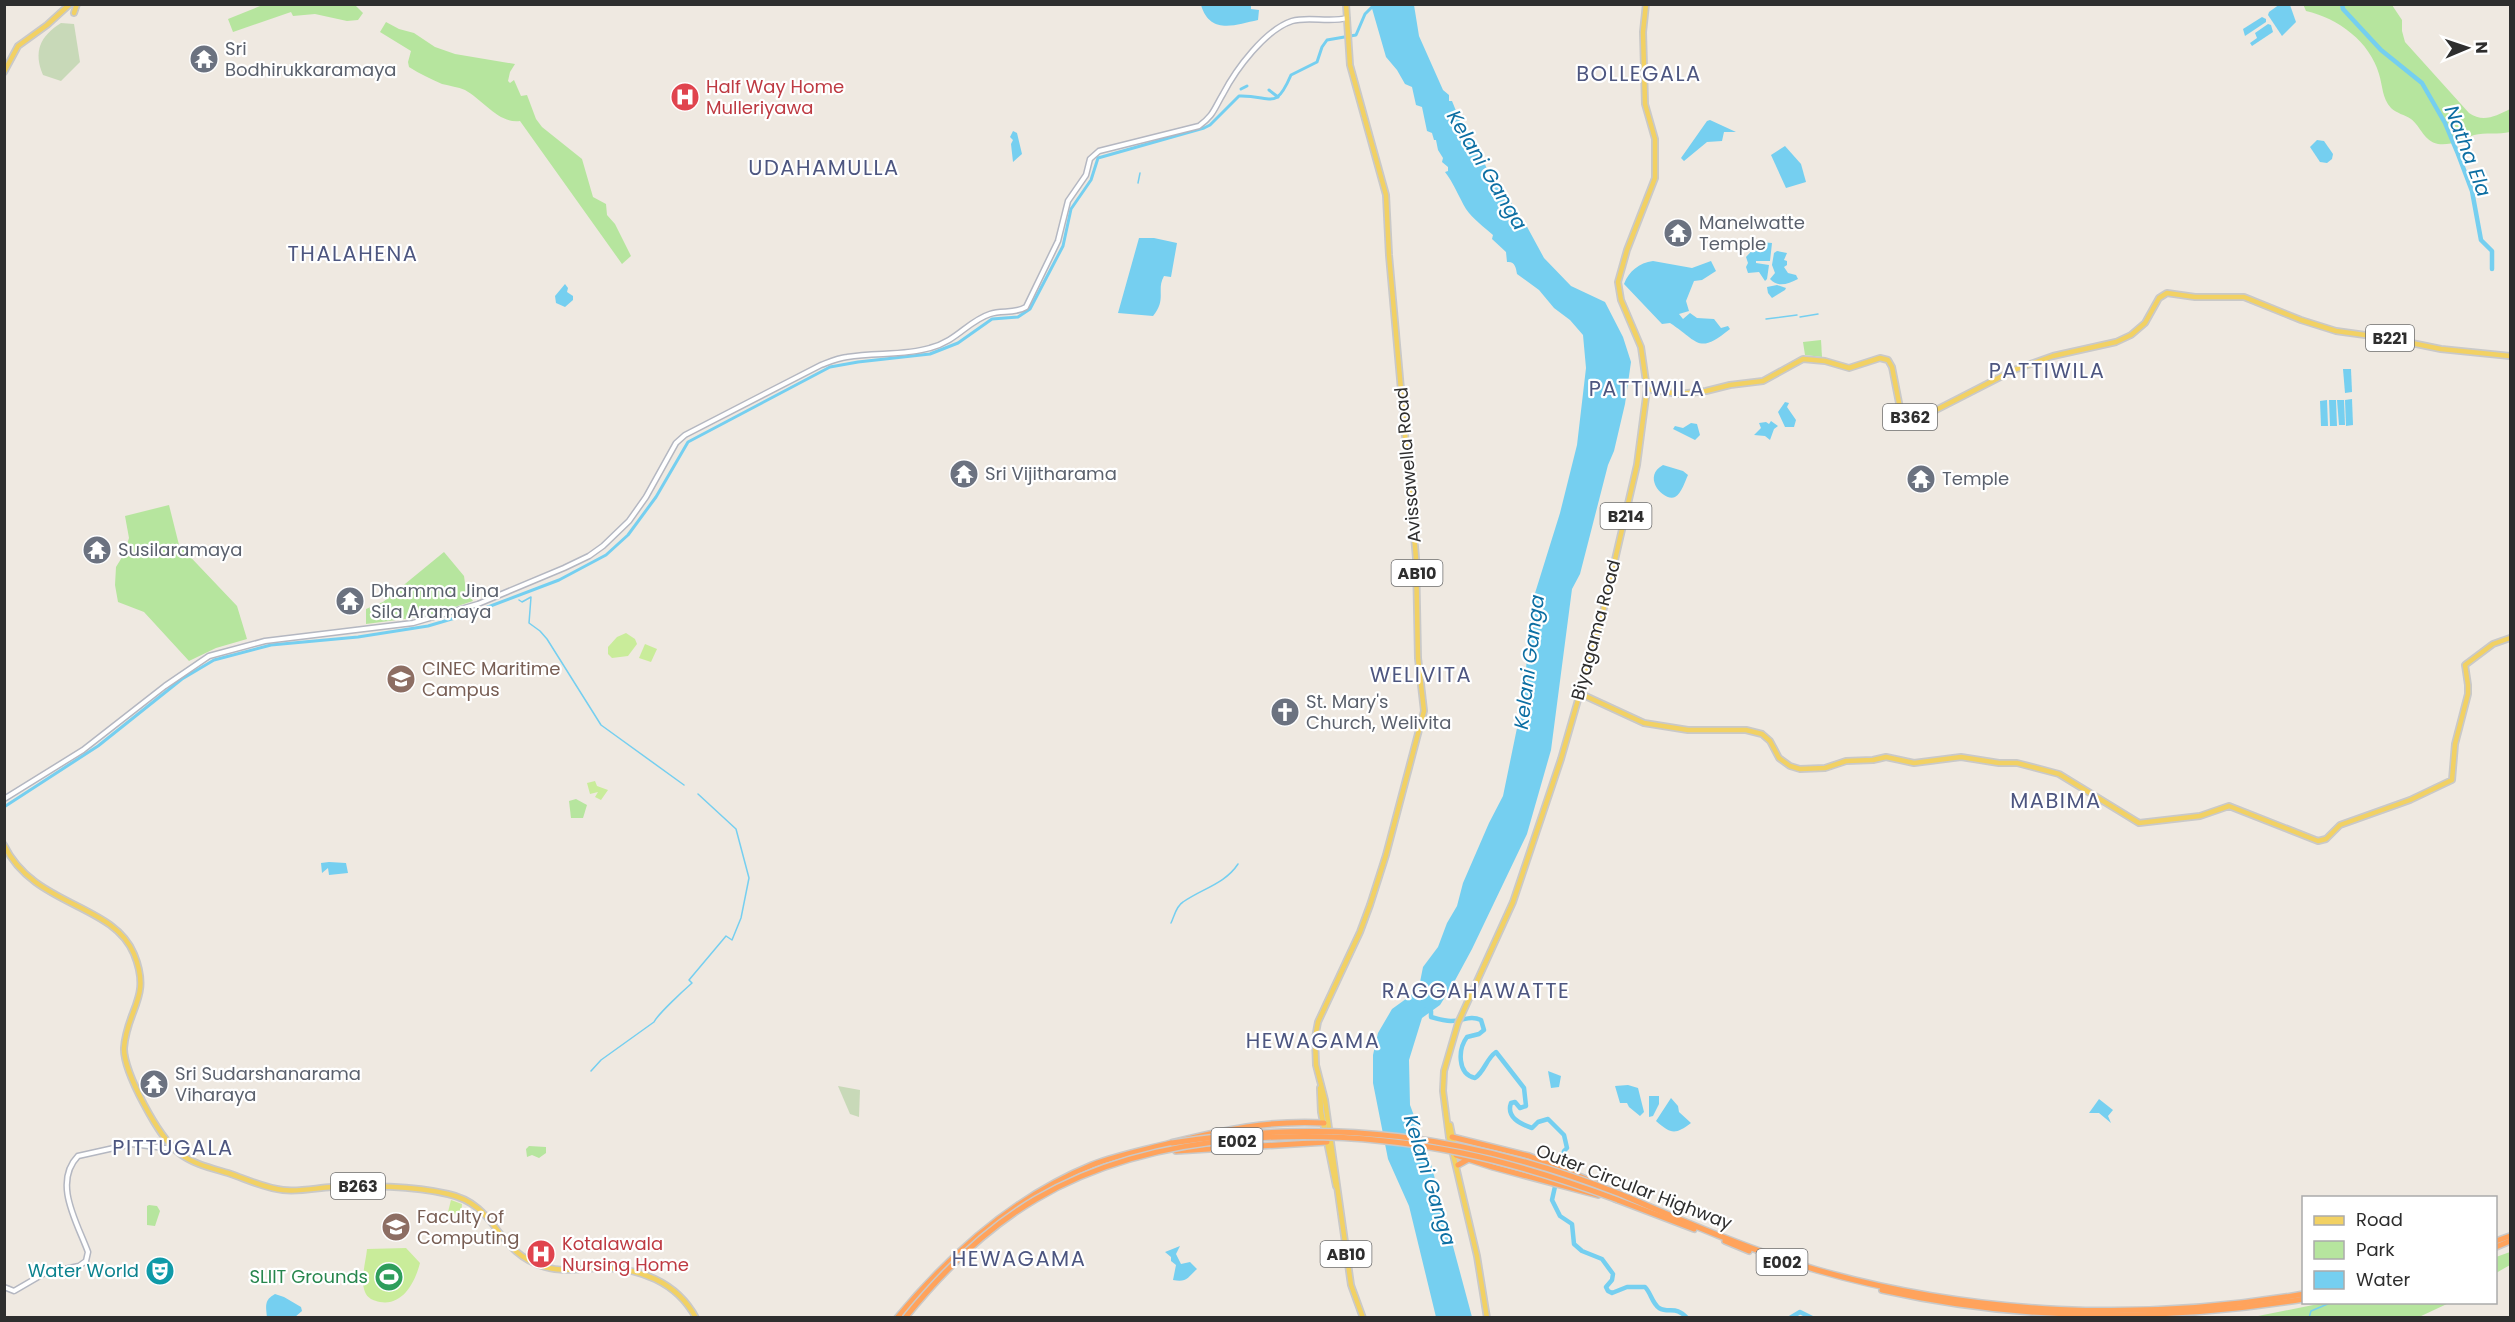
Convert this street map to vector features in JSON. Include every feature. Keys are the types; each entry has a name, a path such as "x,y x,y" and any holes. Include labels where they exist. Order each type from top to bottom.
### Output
{"highway":[{"path":"1172,1143 1224,1129 1257,1124 1324,1123"},
{"name":"Outer Circular Highway","path":"897,1317 957,1253 994,1222 1026,1200 1095,1164 1172,1143 1284,1131 1337,1131 1405,1136 1518,1159 1565,1173 1702,1230 1775,1256 1866,1284 1936,1297 2012,1309 2148,1315 2245,1308 2302,1299"},
{"path":"1452,1137 1475,1141 1551,1163 1619,1197"},
{"name":"Outer Circular Highway","path":"905,1317 960,1258 997,1226 1028,1205 1089,1173 1160,1152 1206,1144 1284,1138 1344,1138 1405,1143 1507,1163 1619,1197"},
{"path":"1160,1152 1327,1142"},
{"path":"1456,1155 1493,1167 1619,1197"},
{"path":"1458,1166 1469,1160"},
{"name":"Outer Circular Highway","path":"2012,1309 2142,1311 2245,1303 2302,1294"}],"main road":[{"path":"4,72 18,45 47,26 70,4"},
{"path":"74,13 77,4"},
{"name":"AB10","path":"1346,4 1347,18"},
{"name":"Biyagama Road","path":"1487,1317 1477,1256 1449,1137 1443,1091 1446,1059 1458,1023 1521,881 1562,759 1601,620 1639,455 1647,389 1641,347 1621,300 1618,282 1627,250 1655,178 1655,139 1645,104 1642,32 1646,4"},
{"path":"4,799 83,750 165,686 209,656 265,641 413,623 477,604 564,568 603,546 623,527 646,497 676,443 685,435 821,365 844,357 900,354 930,349 949,342 985,316 1020,311 1026,307 1058,241 1065,208 1086,175 1090,159 1094,155 1099,151 1199,126 1211,117 1239,69 1274,29 1299,20 1347,18"},
{"name":"Avissawella Road","path":"1347,18 1352,76 1382,176 1387,208 1389,255 1416,558 1418,658 1425,707 1386,855 1370,905 1317,1027 1315,1058 1325,1100 1351,1285 1363,1317"},
{"name":"B362","path":"1647,389 1679,394 1706,391 1763,381 1803,359 1825,361 1849,368 1880,358 1888,360 1892,367 1900,408 1910,417 1917,417 1934,411 2014,370 2053,356 2121,340 2142,326 2162,296 2170,293 2187,296"},
{"name":"B221","path":"2187,296 2244,297 2301,320 2336,331 2441,349 2511,356"},
{"path":"1579,693 1644,723 1688,730 1759,732 1768,738 1783,761 1800,769 1825,768 1842,762 1885,757 1914,763 1961,757 1999,763 2017,763 2059,774 2093,797 2139,823 2200,816 2224,807 2233,807 2318,841 2326,839 2340,825 2410,800 2452,780 2455,744 2468,694 2469,685 2465,665 2493,644 2511,639"},
{"name":"B263","path":"4,845 15,863 33,881 58,898 113,926 129,943 138,964 141,992 127,1030 125,1060 161,1134 173,1149 202,1165 280,1190 374,1186 419,1189 462,1197 482,1209 507,1244 531,1261 554,1269 607,1268 648,1276 676,1291 696,1317"},
{"name":"Avissawella Road","path":"1320,1085 1319,1096 1337,1188"},
{"name":"Biyagama Road","path":"1445,1104 1462,1196"},
{"path":"4,1287 14,1291 45,1273 79,1266 86,1261 88,1252 68,1202 67,1185 72,1162 78,1156 132,1144 173,1149"}],"green space":[{"path":"265,4 355,5 363,13 358,20 347,21 315,14 293,16 291,12 233,32 228,19"},
{"path":"2303,4 2392,5 2402,20 2405,42 2469,113 2484,118 2510,109 2510,132 2478,134 2447,144 2438,144 2429,140 2411,119 2395,111 2388,104 2375,62 2360,42 2330,19 2306,11"},
{"path":"386,22 414,33 435,47 455,54 515,64 508,81 510,83 514,80 521,96 527,95 536,119 542,127 582,159 593,197 606,204 607,215 615,224 631,256 622,264 520,121 505,119 465,90 442,84 409,67 411,51 380,32"},
{"path":"61,23 74,24 80,62 61,81 43,75 39,52 43,39"},
{"path":"1821,340 1822,357 1805,355 1803,342"},
{"path":"169,505 179,545 237,606 247,639 216,648 189,661 144,612 118,602 115,585 116,567 124,554 129,538 125,516"},
{"path":"444,552 464,576 466,590 473,601 427,616 366,624 366,609 383,602"},
{"path":"626,633 635,639 637,644 628,656 612,658 608,654 608,647 617,637"},
{"path":"645,644 657,649 651,662 639,658"},
{"path":"595,781 597,786 608,790 601,800 595,797 598,792 590,794 587,783"},
{"path":"576,799 587,805 583,818 571,818 569,801"},
{"path":"838,1086 860,1090 859,1117 850,1114"},
{"path":"529,1146 546,1147 546,1153 539,1158 532,1155 527,1157 526,1149"},
{"path":"451,1200 462,1204 461,1216 448,1212"},
{"path":"147,1206 157,1206 160,1211 155,1226 147,1225"},
{"name":"SLIIT Grounds","path":"406,1248 420,1263 407,1291 388,1302 378,1302 369,1298 363,1282 367,1249"},
{"path":"2510,1252 2510,1265 2497,1272 2497,1257"},
{"path":"2318,1304 2447,1304 2419,1317 2253,1317"}],"water":[{"path":"2280,4 2290,5 2296,22 2282,36 2268,15"},
{"path":"1201,5 1251,5 1251,9 1259,10 1258,20 1224,26 1210,21"},
{"name":"Kelani Ganga","path":"1371,5 1414,5 1419,36 1443,90 1449,95 1449,101 1452,101 1462,130 1477,146 1477,154 1484,157 1492,182 1505,193 1515,209 1514,212 1525,223 1544,258 1571,286 1605,302 1623,337 1631,362 1625,404 1614,451 1608,465 1580,574 1572,589 1551,750 1527,834 1452,986 1440,1005 1422,1018 1409,1060 1410,1105 1428,1153 1472,1317 1436,1317 1409,1206 1388,1159 1373,1083 1373,1055 1378,1033 1392,1009 1410,996 1420,982 1423,967 1438,947 1447,923 1457,906 1463,883 1503,796 1524,694 1531,606 1560,513 1577,445 1586,368 1583,335 1570,320 1554,308 1539,290 1517,274 1516,267 1507,262 1506,252 1492,239 1493,235 1466,209 1445,172 1448,171 1448,167 1442,162 1443,158 1432,133 1427,131 1422,107 1416,105 1412,87 1405,84 1386,57"},
{"path":"2262,17 2266,19 2266,22 2245,36 2243,29"},
{"path":"2268,24 2271,25 2273,32 2252,46 2250,43 2257,38 2255,33"},
{"path":"1710,120 1736,132 1724,132 1722,141 1707,142 1684,161 1681,158"},
{"path":"1013,131 1017,133 1022,154 1013,162 1011,144 1013,140 1010,137"},
{"path":"2317,140 2324,141 2333,154 2332,159 2327,163 2320,162 2310,147"},
{"path":"1785,146 1801,164 1806,182 1786,188 1771,155"},
{"path":"1139,238 1154,238 1177,243 1171,277 1164,276 1160,305 1153,316 1118,313"},
{"path":"1760,242 1772,243 1770,261 1756,261 1756,263 1769,265 1765,281 1759,272 1748,273 1746,267 1748,263 1746,257"},
{"path":"1777,251 1787,253 1784,260 1787,261 1787,265 1784,267 1788,273 1796,275 1798,279 1787,284 1776,284 1770,279 1775,273 1772,265 1774,253"},
{"path":"1653,261 1692,268 1711,261 1716,271 1702,280 1694,281 1686,301 1689,311 1679,314 1683,319 1690,313 1697,318 1714,319 1721,328 1728,326 1730,329 1705,344 1693,340 1670,323 1662,324 1624,284 1635,268"},
{"path":"565,284 573,300 565,307 556,303 555,296"},
{"path":"1777,285 1786,288 1772,298 1767,287"},
{"path":"2343,369 2351,369 2352,392 2345,393"},
{"path":"2352,399 2353,425 2346,426 2345,400"},
{"path":"2327,400 2328,426 2321,426 2320,401"},
{"path":"2329,400 2336,400 2337,426 2330,426"},
{"path":"2337,400 2344,400 2345,425 2339,425"},
{"path":"1785,402 1789,403 1787,407 1796,420 1794,427 1785,427 1778,412"},
{"path":"1771,421 1778,426 1774,429 1770,440 1765,436 1754,435 1761,428 1759,423 1769,424"},
{"path":"1691,423 1697,424 1700,435 1695,440 1673,429 1675,426 1683,428"},
{"path":"1663,465 1683,471 1688,475 1675,497 1665,496 1654,482 1657,470"},
{"path":"321,863 346,863 348,873 329,875 328,868 322,873"},
{"path":"1548,1071 1561,1076 1559,1087 1551,1088"},
{"path":"1628,1085 1638,1088 1644,1112 1640,1116 1627,1103 1620,1103 1615,1086"},
{"path":"1649,1096 1659,1096 1659,1104 1653,1116 1649,1117"},
{"path":"1671,1098 1678,1106 1679,1112 1691,1123 1677,1131 1669,1131 1656,1121"},
{"path":"2099,1099 2113,1110 2108,1116 2111,1123 2099,1113 2089,1113"},
{"path":"1180,1246 1176,1254 1181,1264 1190,1262 1197,1269 1187,1279 1178,1281 1173,1280 1176,1265 1165,1252"},
{"path":"275,1294 301,1307 302,1311 295,1317 267,1317 267,1301"}],"waterway":[{"path":"4,807 98,746 182,679 214,660 271,645 358,637 428,626 472,613 559,580 606,555 628,535 656,497 688,442 830,367 930,354 958,343 992,319 1018,317 1030,309 1063,246 1071,209 1091,180 1098,158 1204,128 1210,125 1239,96 1276,98 1281,94 1291,75 1317,62 1327,40 1356,35 1365,14 1375,4"},
{"name":"Natha Ela","path":"2342,4 2343,9 2381,50 2422,83 2445,123 2472,191 2481,240 2492,251 2492,269"},
{"path":"1241,89 1247,86"},
{"path":"1269,90 1278,97"},
{"path":"1138,183 1140,173"},
{"path":"1800,317 1818,314"},
{"path":"1766,319 1797,315"},
{"path":"519,600 522,602 531,597 529,623 547,639 601,725 684,785"},
{"path":"591,1071 601,1060 654,1022 692,983 689,980 726,936 732,940 741,918 749,878 736,829 698,794"},
{"path":"1171,923 1181,904 1226,877 1238,864"},
{"path":"1425,1010 1431,1011 1431,1017 1444,1020 1473,1018 1481,1020 1484,1030 1467,1037 1462,1048 1461,1061 1465,1072 1475,1078 1496,1052 1524,1088 1526,1106 1520,1108 1515,1102 1511,1103 1512,1116 1532,1128 1538,1122 1548,1119 1564,1135 1567,1148 1564,1151 1560,1171"},
{"path":"1556,1182 1552,1200 1560,1216 1572,1224 1574,1244 1582,1251 1602,1259 1613,1274 1612,1280 1606,1287 1608,1291 1612,1293 1627,1287 1645,1287 1659,1308 1679,1312 1687,1318"},
{"path":"2309,1318 2311,1311 2328,1304"},
{"path":"1790,1318 1800,1312 1812,1318"}],"place":[{"name":"Sri Bodhirukkaramaya","path":"204,59"},
{"name":"Half Way Home Mulleriyawa","path":"685,97"},
{"name":"Manelwatte Temple","path":"1678,233"},
{"name":"Sri Vijitharama","path":"964,474"},
{"name":"Temple","path":"1921,479"},
{"name":"Susilaramaya","path":"97,550"},
{"name":"Dhamma Jina Sila Aramaya","path":"350,601"},
{"name":"CINEC Maritime Campus","path":"401,679"},
{"name":"St. Mary's Church, Welivita","path":"1285,712"},
{"name":"Sri Sudarshanarama Viharaya","path":"154,1084"},
{"name":"Faculty of Computing","path":"396,1227"},
{"name":"Kotalawala Nursing Home","path":"541,1254"},
{"name":"Water World","path":"160,1271"},
{"name":"SLIIT Grounds","path":"389,1277"}],"district":[{"name":"BOLLEGALA","path":"1639,74"},
{"name":"UDAHAMULLA","path":"824,168"},
{"name":"THALAHENA","path":"353,254"},
{"name":"PATTIWILA","path":"2047,371"},
{"name":"PATTIWILA","path":"1647,389"},
{"name":"WELIVITA","path":"1421,675"},
{"name":"MABIMA","path":"2056,801"},
{"name":"RAGGAHAWATTE","path":"1476,991"},
{"name":"HEWAGAMA","path":"1313,1041"},
{"name":"PITTUGALA","path":"173,1148"},
{"name":"HEWAGAMA","path":"1019,1259"}]}
